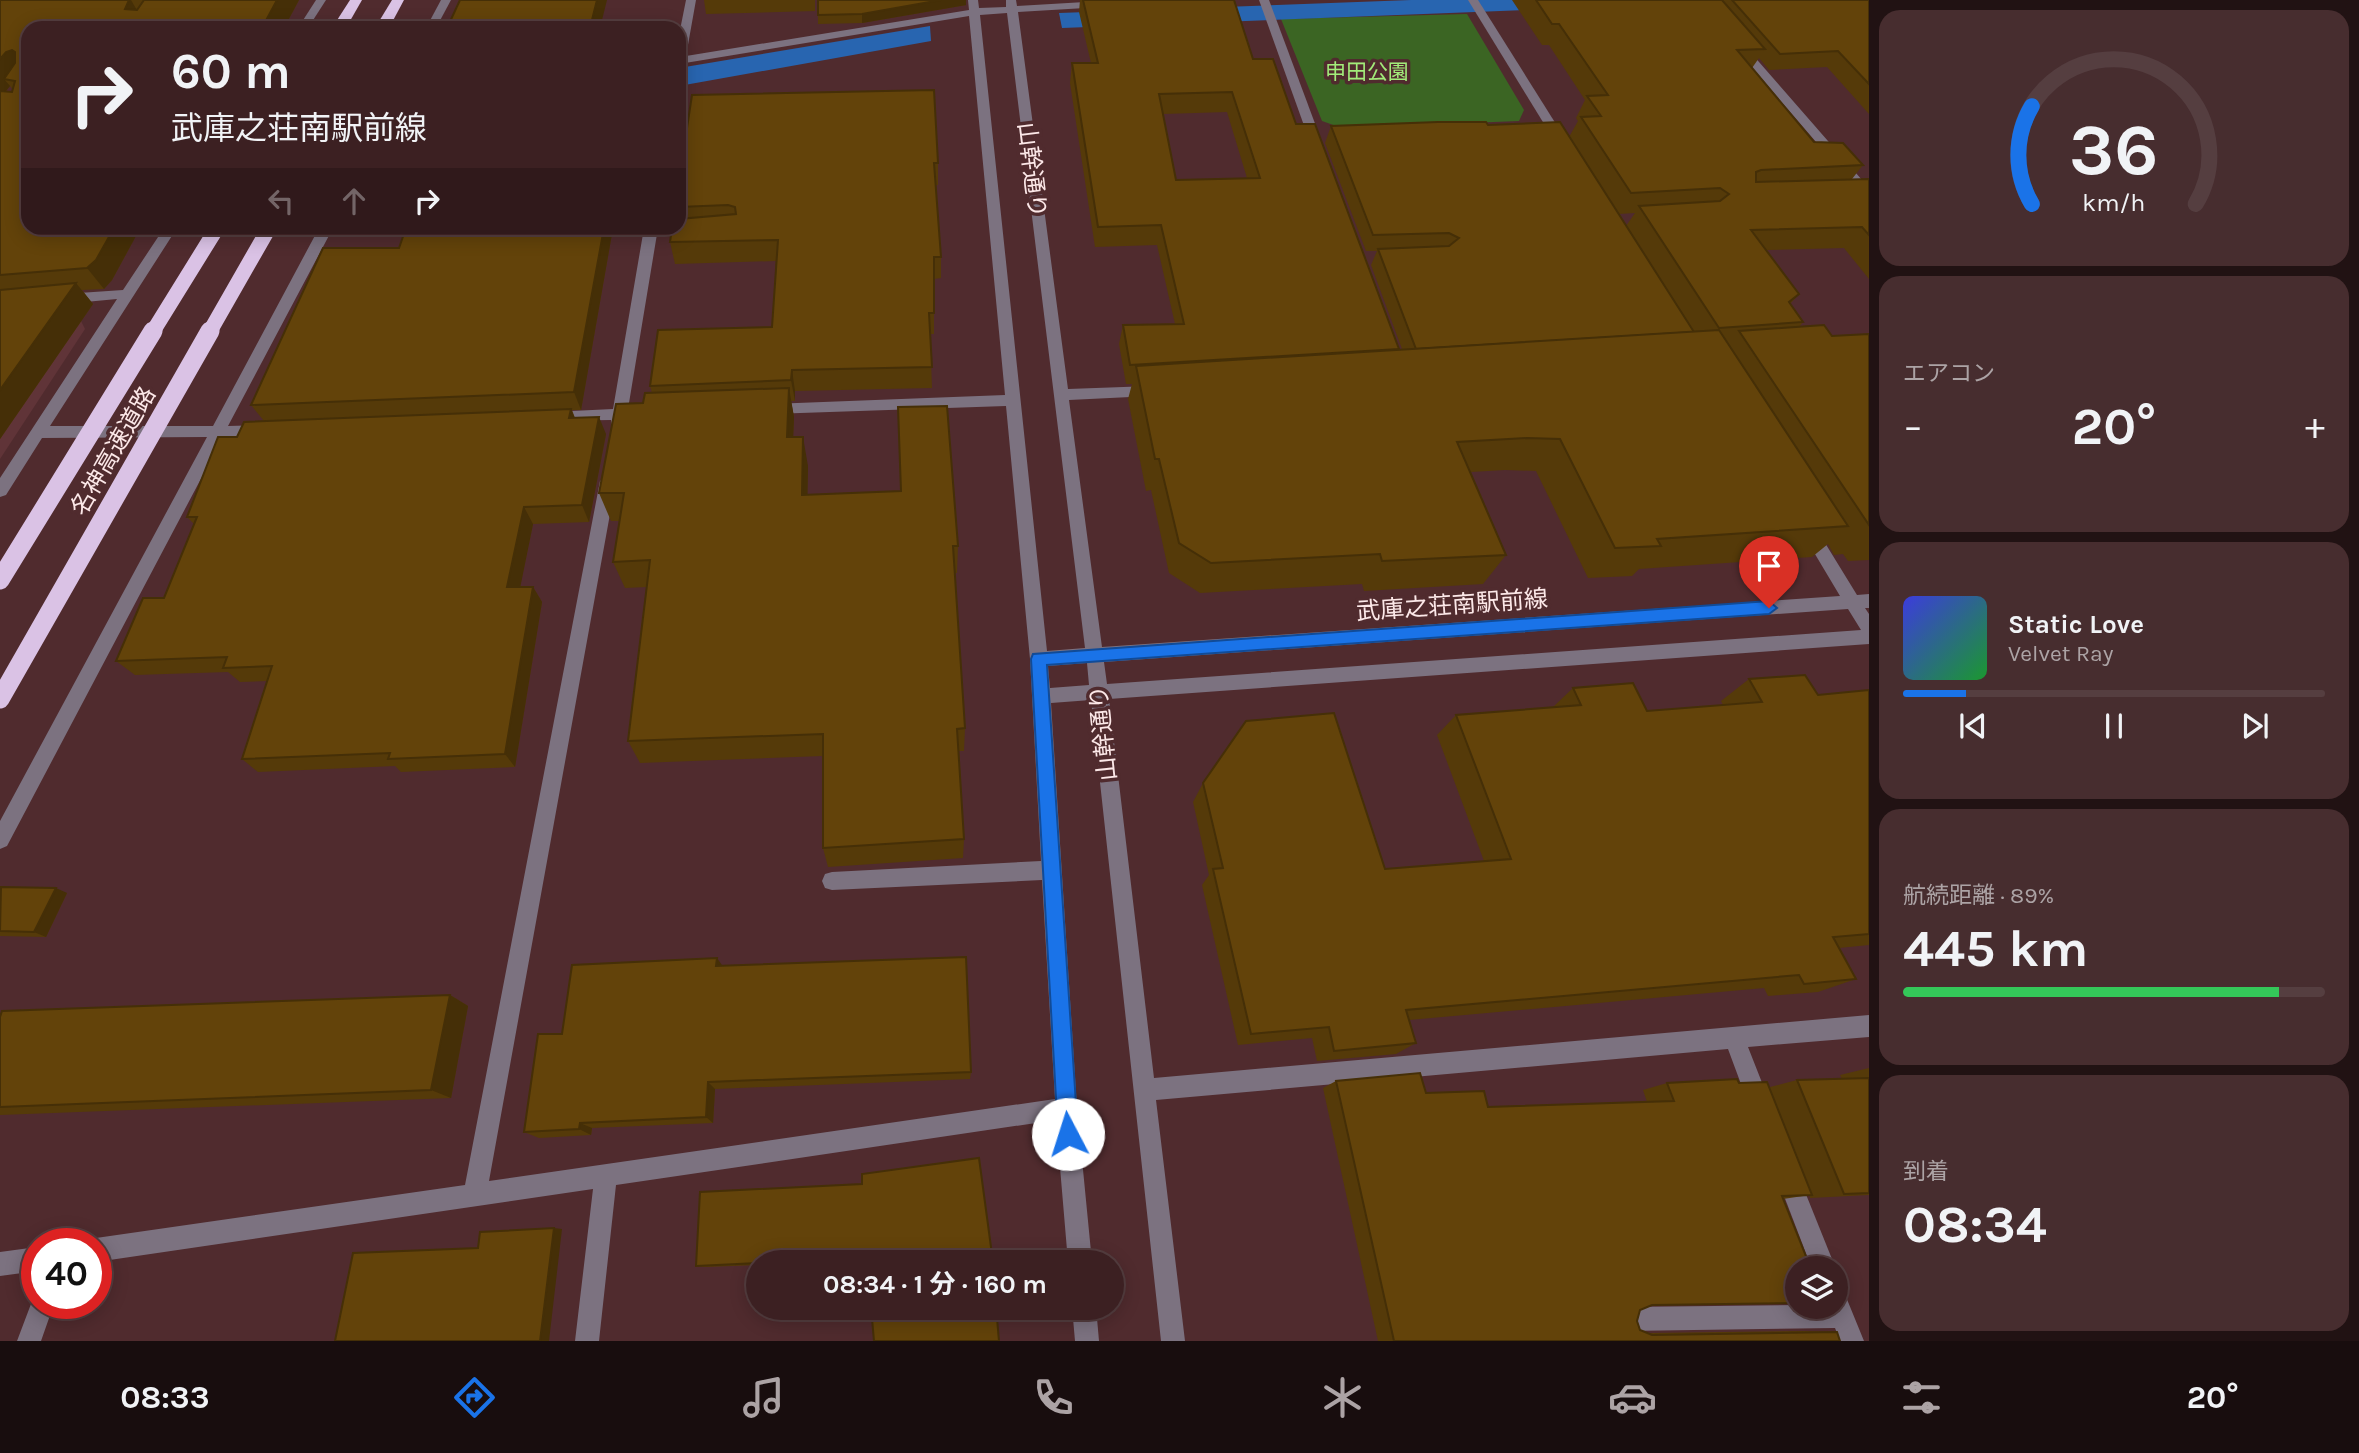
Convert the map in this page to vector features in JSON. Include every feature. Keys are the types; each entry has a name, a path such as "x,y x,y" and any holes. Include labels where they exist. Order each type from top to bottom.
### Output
{"highway":[{"path":"343,21 356,0"},
{"path":"386,21 398,0"},
{"name":"名神高速道路","path":"0,580 213,235"},
{"name":"名神高速道路","path":"0,699 265,235"}],"street":[{"path":"308,21 321,0"},
{"path":"435,21 446,0"},
{"path":"686,26 691,0"},
{"path":"1473,0 1543,125 1571,157"},
{"path":"1264,1 1321,136 1323,161"},
{"name":"山幹通り","path":"1012,4 1099,691 1173,1341"},
{"path":"686,61 974,6 1109,4"},
{"name":"山幹通り","path":"974,6 1039,659 1066,1108 1079,1250"},
{"path":"1730,36 1863,194"},
{"path":"0,491 165,235"},
{"path":"0,840 214,433 322,235"},
{"path":"615,441 655,235"},
{"path":"51,300 127,294"},
{"path":"1060,395 1166,390"},
{"path":"758,409 1013,400"},
{"path":"539,418 648,413"},
{"path":"38,432 214,433 282,430"},
{"path":"475,1193 610,469"},
{"path":"1799,515 1861,601 1869,629"},
{"name":"武庫之荘南駅前線","path":"1039,659 1861,601"},
{"path":"1041,696 1869,637"},
{"path":"832,881 1051,870"},
{"path":"1143,1090 1869,1026"},
{"path":"1734,1038 1769,1128"},
{"path":"112,1248 1066,1108"},
{"path":"1779,1153 1819,1256"},
{"path":"587,1341 606,1176"},
{"path":"0,1264 21,1261"},
{"path":"1626,1320 1785,1311"},
{"path":"29,1341 37,1319"},
{"path":"1843,1319 1852,1341"},
{"path":"1085,1320 1087,1341"}],"shaded area":[{"path":"76,311 85,329 0,459 0,318"}],"green space":[{"name":"申田公園","path":"1467,14 1524,110 1519,121 1342,128 1322,121 1281,19"}],"water":[{"path":"1411,0 1787,0 1062,28 1059,13"},
{"path":"930,26 931,41 686,85 686,67"}],"building":[{"path":"0,0 129,0 125,9 137,10 144,0 277,0 266,21 21,21 21,235 110,235 96,260 87,268 0,275 0,91 12,92 15,81 4,79 15,63 15,52 6,52 0,59"},
{"path":"460,0 597,0 592,21 450,21"},
{"path":"818,0 941,0 862,14 818,15"},
{"path":"1083,0 1234,0 1253,59 1273,59 1296,124 1315,124 1399,349 1130,365 1123,325 1184,324 1161,225 1098,227 1072,63 1098,63","holes":["1232,92 1260,178 1176,180 1159,94"]},
{"path":"1536,0 1722,0 1765,49 1737,50 1814,142 1843,143 1863,165 1756,172 1756,182 1869,179 1869,235 1862,227 1751,230 1799,294 1789,302 1803,322 1719,328 1639,206 1720,201 1729,194 1720,188 1631,193 1581,117 1601,116 1587,96 1608,95 1559,24 1552,24"},
{"path":"1732,0 1869,0 1869,84 1838,51 1780,54"},
{"path":"934,90 938,163 934,163 941,257 934,257 934,313 929,313 932,367 792,370 791,380 650,386 658,330 772,327 778,240 670,242 671,235 686,235 686,218 736,214 735,207 728,205 686,207 686,134 692,95"},
{"path":"1486,122 1488,125 1560,122 1694,332 1416,349 1378,249 1449,246 1459,238 1449,233 1373,235 1331,126"},
{"path":"404,235 603,235 574,392 251,405 323,248 399,248"},
{"path":"76,283 0,390 0,290"},
{"path":"1824,325 1832,336 1869,334 1869,525 1739,331"},
{"path":"1719,330 1848,526 1657,539 1661,546 1615,548 1560,439 1457,442 1506,555 1382,561 1380,554 1211,563 1179,543 1159,459 1155,459 1136,366"},
{"path":"789,388 787,437 803,437 802,495 901,491 898,407 947,406 958,546 953,546 965,728 957,729 964,839 823,848 823,734 628,741 650,560 613,562 624,493 599,493 616,404 643,403 645,393"},
{"path":"571,409 569,418 599,417 582,505 524,507 507,587 533,587 505,754 388,759 390,753 242,759 272,666 223,668 227,657 116,661 143,598 164,598 197,517 187,517 218,437 237,437 244,422"},
{"path":"1805,675 1818,695 1869,690 1869,934 1833,937 1856,979 1804,984 1799,975 1406,1010 1416,1043 1334,1051 1329,1027 1251,1034 1213,869 1223,868 1203,783 1246,721 1334,713 1385,869 1511,859 1456,715 1581,705 1573,688 1633,683 1647,711 1762,702 1749,679"},
{"path":"1,887 56,888 34,932 0,931"},
{"path":"966,957 971,1072 708,1082 706,1117 580,1123 579,1129 524,1132 538,1034 562,1034 572,965 717,958 716,966"},
{"path":"450,995 431,1090 0,1107 2,1011"},
{"path":"1420,1073 1426,1093 1484,1091 1488,1107 1674,1101 1667,1083 1737,1079 1739,1083 1767,1082 1812,1195 1782,1196 1806,1256 1785,1256 1785,1303 1652,1305 1640,1310 1637,1321 1640,1330 1652,1335 1837,1332 1840,1341 1394,1341 1336,1081"},
{"path":"1869,1078 1869,1193 1844,1194 1797,1080"},
{"path":"979,1158 991,1250 746,1250 746,1264 696,1266 700,1192 862,1184 862,1174"},
{"path":"554,1228 540,1341 335,1341 353,1253 478,1248 480,1232"},
{"path":"872,1320 997,1320 999,1341 874,1341"}],"route":[{"path":"1068,1134 1039,659 1769,608"}]}
